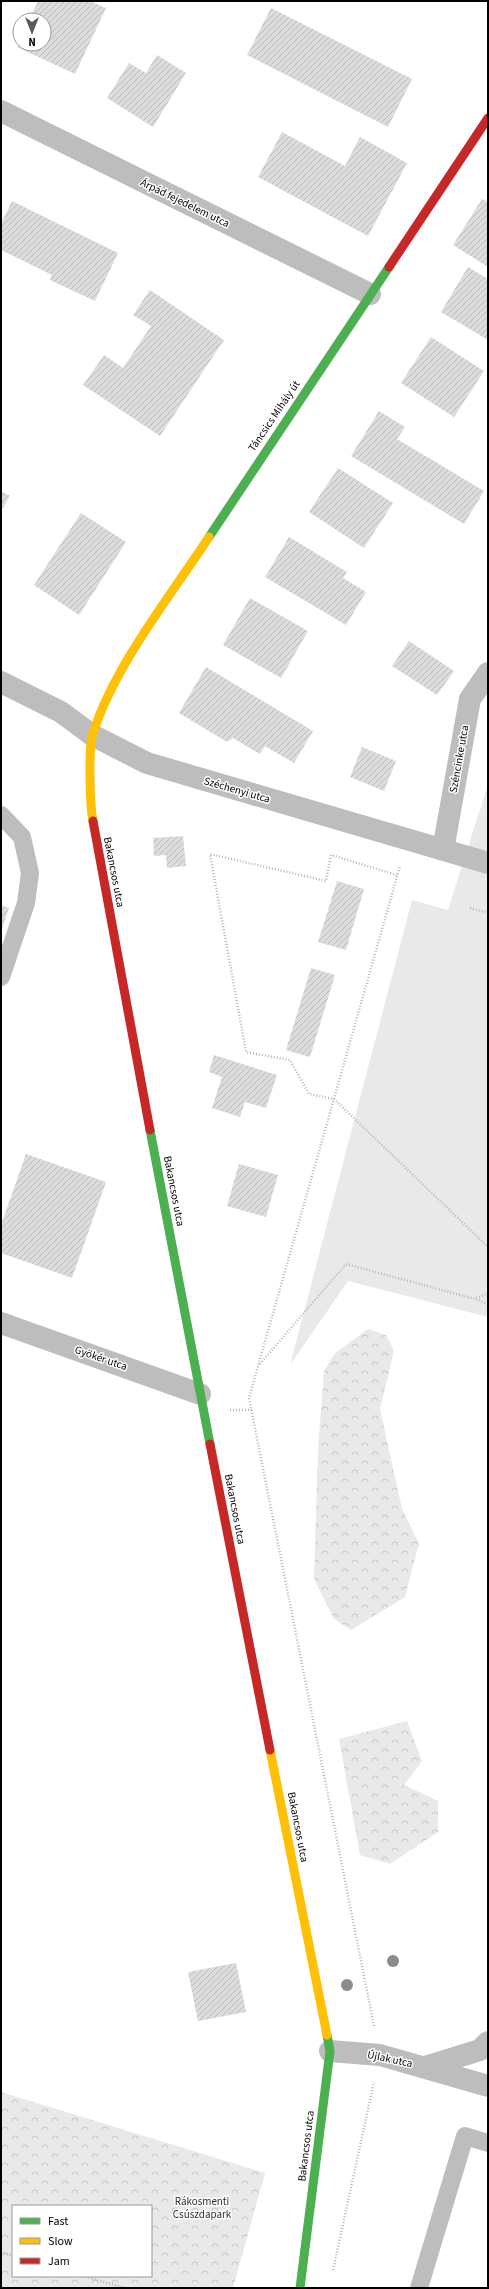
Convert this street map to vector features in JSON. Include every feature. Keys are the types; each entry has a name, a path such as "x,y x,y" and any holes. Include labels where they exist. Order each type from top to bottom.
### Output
{"street":[{"name":"Árpád fejedelem utca","path":"1,112 370,294"},
{"name":"Táncsics Mihály út","path":"92,735 115,679 488,118"},
{"name":"Széncinke utca","path":"442,850 470,699 488,673"},
{"name":"Széchenyi utca","path":"1,682 61,712 92,735 147,763 488,863"},
{"name":"Bakancsos utca","path":"92,735 90,808 200,1394 330,2051 300,2288"},
{"name":"Gyökér utca","path":"1,1323 200,1394"},
{"name":"Újlak utca","path":"425,2067 480,2050 488,2042"},
{"name":"Újlak utca","path":"330,2051 380,2055 488,2086"}],"lane":[{"path":"1,815 22,837 30,873 26,903 1,977"},
{"path":"419,2288 465,2136 488,2143"}],"path":[{"path":"332,2272 380,2055 249,1398 407,839"},
{"path":"397,875 331,855 326,882 210,854 246,1052 290,1060 309,1094 334,1099 488,1247"},
{"path":"470,908 488,914"},
{"path":"259,1364 346,1264 475,1299 488,1304"},
{"path":"475,1299 488,1292"},
{"path":"1,2252 12,2256"},
{"path":"86,2277 125,2288"}],"green space":[{"path":"488,784 488,1317 348,1281 290,1365 412,900 448,910"},
{"path":"368,1329 386,1335 394,1351 380,1409 402,1509 419,1543 405,1597 351,1630 334,1619 314,1579 318,1450 324,1371 334,1354"},
{"path":"407,1721 422,1761 404,1785 438,1801 438,1832 390,1864 360,1855 339,1739"},
{"name":"Rákosmenti Csúszdapark","path":"1,2092 265,2173 233,2288 1,2288"}],"building":[{"path":"38,1 90,1 106,8 75,74 28,52 52,52 52,12 33,12"},
{"path":"271,8 412,79 388,127 247,55"},
{"path":"157,55 186,73 153,127 107,98 129,63 146,73"},
{"path":"282,132 345,166 360,137 407,163 368,236 258,177"},
{"path":"482,199 488,202 488,267 453,245"},
{"path":"12,201 118,253 95,301 50,280 52,275 1,250 1,224"},
{"path":"468,267 488,279 488,340 441,312"},
{"path":"150,290 224,340 160,436 83,385 104,355 123,368 151,326 133,315"},
{"path":"431,337 484,371 454,417 401,383"},
{"path":"379,411 405,427 397,439 484,491 464,524 351,456"},
{"path":"338,468 393,503 364,548 309,512"},
{"path":"1,491 10,496 1,511"},
{"path":"81,513 126,542 79,615 34,585"},
{"path":"289,537 347,572 343,578 366,592 346,625 265,577"},
{"path":"250,598 308,631 281,678 223,645"},
{"path":"409,641 454,671 437,695 392,666"},
{"path":"206,667 313,731 294,763 265,746 260,754 233,738 227,742 179,713"},
{"path":"362,747 396,761 384,791 350,777"},
{"path":"183,836 186,866 167,868 166,855 154,856 153,838"},
{"path":"337,881 364,889 346,950 318,942"},
{"path":"1,905 9,908 1,931"},
{"path":"311,968 335,975 310,1057 286,1050"},
{"path":"214,1055 277,1075 266,1108 245,1102 240,1117 212,1108 222,1077 209,1072"},
{"path":"26,1154 106,1182 72,1278 1,1253 1,1225"},
{"path":"239,1164 278,1175 266,1217 227,1206"},
{"path":"236,1963 246,2012 198,2021 188,1972"}],"traffic: fast":[{"path":"209,537 389,267"},
{"path":"150,1130 210,1444"},
{"path":"300,2288 330,2051 327,2035"}],"traffic: slow":[{"path":"93,821 90,790 90,751 93,733 103,708 115,682 144,632 209,537"},
{"path":"270,1750 327,2035"}],"traffic: jam":[{"path":"389,267 488,118"},
{"path":"93,821 150,1130"},
{"path":"210,1444 270,1750"}]}
